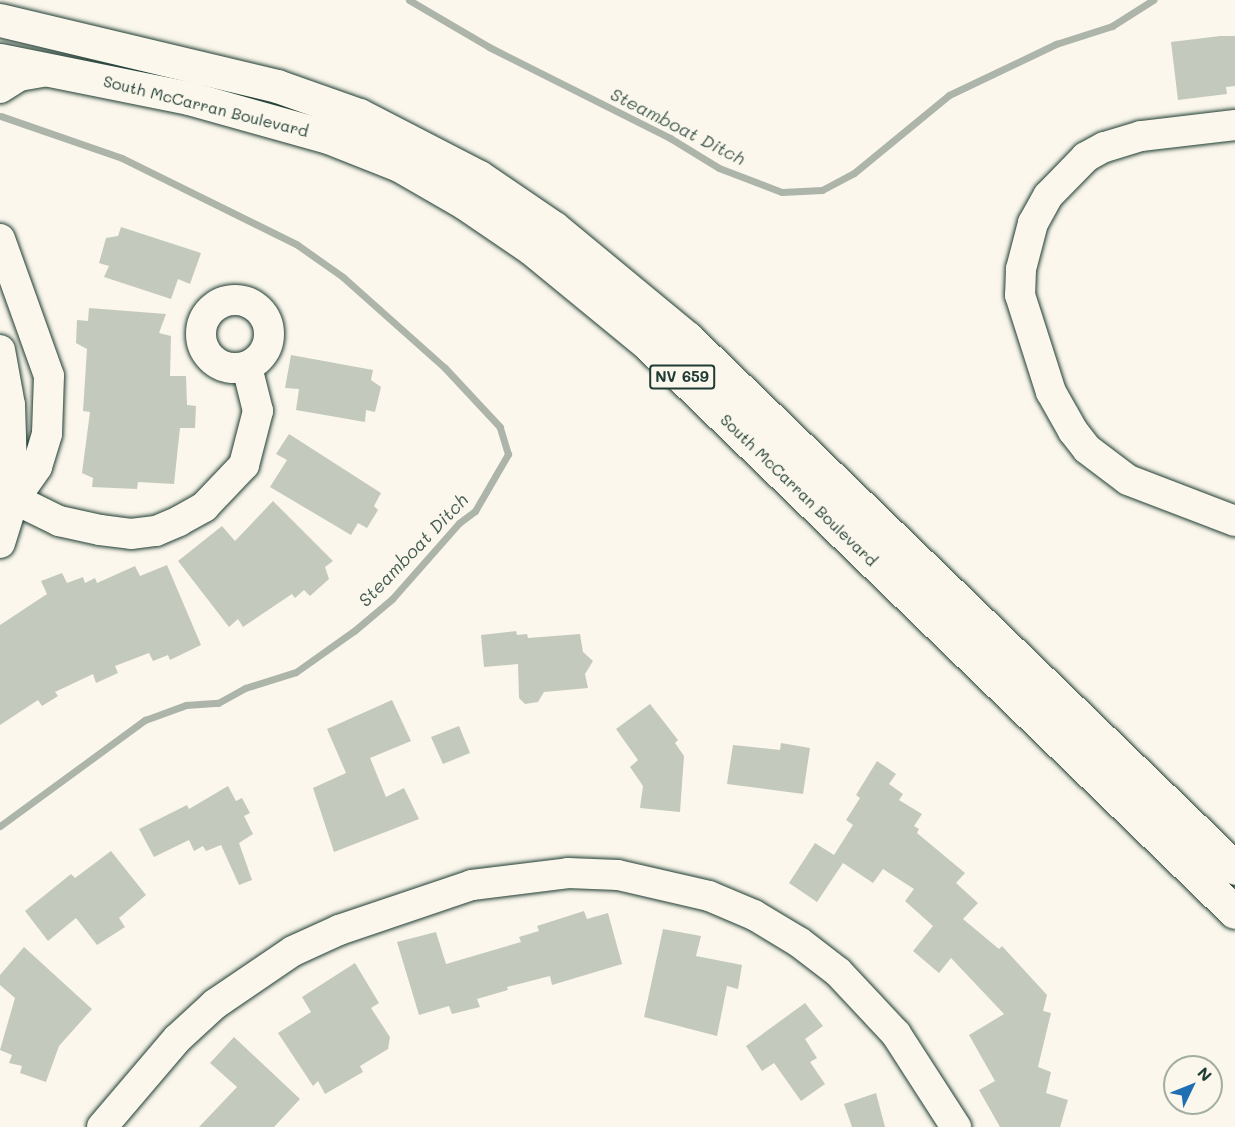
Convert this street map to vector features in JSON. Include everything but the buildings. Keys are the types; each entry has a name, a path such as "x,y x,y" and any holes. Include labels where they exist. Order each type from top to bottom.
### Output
{"main road":[{"name":"South McCarran Boulevard","path":"0,20 52,29 277,86 359,116 478,177 554,228 687,338 1235,868"},
{"path":"0,34 52,29"},
{"name":"South McCarran Boulevard","path":"0,60 216,105 328,137 399,165 465,203 531,248 649,345 1235,912"}],"street":[{"path":"0,88 19,76 55,70"},
{"path":"1235,125 1141,136 1104,147 1086,158 1048,196 1033,223 1021,269 1020,295 1051,392 1073,431 1088,449 1128,480 1235,521"},
{"path":"0,239 48,376 44,445 30,482 7,497"},
{"path":"0,350 8,380 7,497 0,543"},
{"path":"7,497 59,521 131,534 156,531 204,507 244,465 255,434 258,411 247,367"},
{"path":"8,380 48,376"},
{"path":"102,1127 177,1039 249,978 293,951 339,930 472,885 568,873 618,875 709,896 754,915 799,942 838,972 877,1011 920,1067 956,1127"}],"waterway":[{"name":"Steamboat Ditch","path":"409,0 489,47 670,138 719,168 782,192 822,190 854,173 949,95 1056,44 1112,26 1153,0"},
{"name":"Steamboat Ditch","path":"0,826 145,720 186,705 218,703 245,688 296,672 354,631 392,599 459,523 475,511 508,454 500,427 445,368 343,277 296,244 122,158 1,116"}]}
